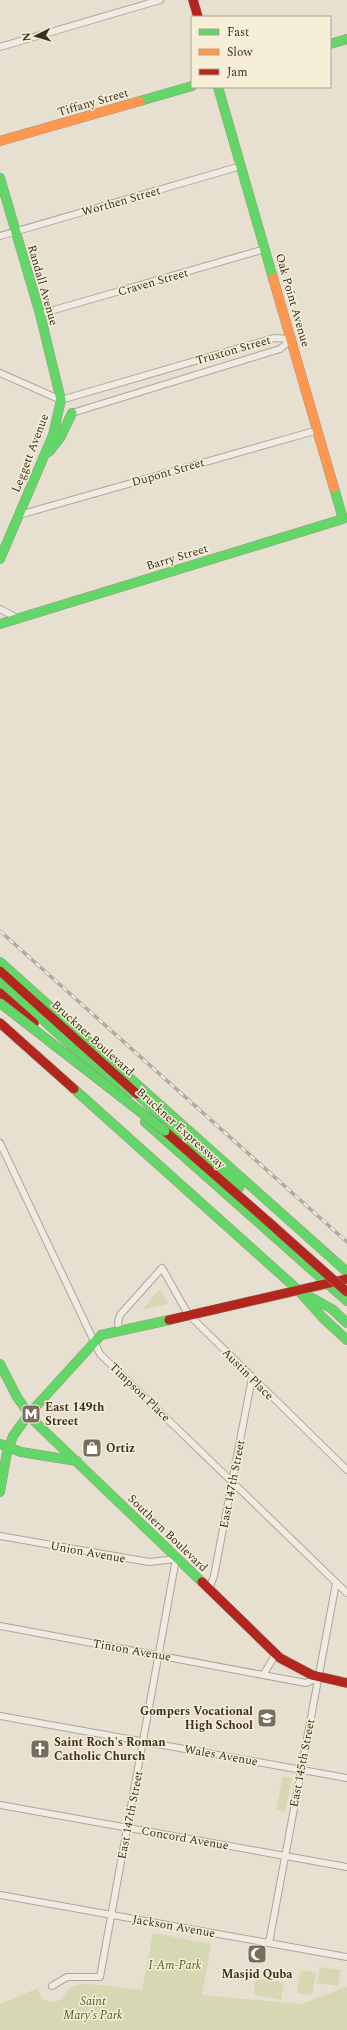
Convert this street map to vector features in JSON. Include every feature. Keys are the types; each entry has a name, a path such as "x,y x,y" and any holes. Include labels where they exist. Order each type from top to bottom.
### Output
{"main road":[{"path":"193,0 198,16"},
{"path":"331,44 347,39"},
{"name":"Tiffany Street","path":"0,141 191,86"},
{"name":"Oak Point Avenue","path":"218,88 343,519"},
{"name":"Randall Avenue","path":"0,178 40,314 62,400"},
{"name":"Leggett Avenue","path":"0,559 53,436 62,400"},
{"path":"43,459 60,438 72,413"},
{"name":"Barry Street","path":"0,624 343,519"},
{"name":"Bruckner Expressway","path":"0,962 347,1272"},
{"name":"Bruckner Boulevard","path":"0,971 345,1282"},
{"name":"Bruckner Expressway","path":"0,981 80,1051 165,1131 347,1292"},
{"path":"0,992 347,1301"},
{"path":"0,1003 165,1131"},
{"path":"0,1023 297,1289 323,1318 347,1340"},
{"path":"0,1492 4,1446 14,1436 29,1414 94,1341 101,1336 119,1330 297,1289 326,1283 345,1282"},
{"path":"297,1289 332,1310 347,1323"},
{"name":"Southern Boulevard","path":"0,1364 13,1390 29,1414 176,1559 276,1654 290,1666 318,1678 347,1683"},
{"path":"4,1446 21,1452 77,1461"}],"street":[{"path":"0,47 160,0"},
{"name":"Worthen Street","path":"0,236 241,166"},
{"name":"Craven Street","path":"40,314 266,249"},
{"name":"Truxton Street","path":"62,400 274,338 292,339"},
{"name":"Truxton Street","path":"72,413 280,350 292,339"},
{"path":"0,373 62,400"},
{"name":"Dupont Street","path":"19,515 318,430"},
{"path":"0,609 16,618"},
{"name":"Timpson Place","path":"0,1143 100,1354 347,1593"},
{"name":"Austin Place","path":"119,1330 118,1322 120,1315 162,1268 188,1314 347,1470"},
{"name":"East 147th Street","path":"209,1589 214,1576 252,1378"},
{"name":"Union Avenue","path":"0,1536 149,1562 176,1559"},
{"name":"East 147th Street","path":"52,1986 67,1977 100,1977 176,1559"},
{"name":"East 145th Street","path":"269,1943 336,1582"},
{"name":"Tinton Avenue","path":"0,1626 159,1654 306,1683 318,1678"},
{"path":"263,1675 276,1654"},
{"name":"Wales Avenue","path":"0,1716 347,1778"},
{"name":"Concord Avenue","path":"0,1805 347,1867"},
{"name":"Jackson Avenue","path":"0,1895 347,1957"}],"green space":[{"path":"160,1289 168,1304 142,1310"},
{"path":"283,1777 292,1778 285,1812 276,1810"},
{"name":"Saint Mary's Park","path":"153,1933 211,1944 202,1995 301,2004 347,1987 347,2030 0,2030 0,2004 38,1988 39,1994 42,1998 52,2002 60,2000 70,1988 79,1985 87,1984 142,1990"},
{"path":"320,1967 341,1970 338,1986 317,1983"},
{"path":"301,1970 316,1973 312,1995 297,1993"},
{"path":"256,1978 284,1983 281,2000 253,1994"}],"railway":[{"path":"0,931 347,1242"}],"traffic: fast":[{"path":"331,44 347,39"},
{"path":"140,101 191,86"},
{"path":"218,88 273,278"},
{"path":"0,178 40,314 61,400 53,435 0,559"},
{"path":"49,452 60,438 72,413"},
{"path":"0,624 343,519 334,488"},
{"path":"0,962 347,1272"},
{"path":"0,981 127,1096"},
{"path":"0,1003 165,1131"},
{"path":"74,1089 297,1289 323,1318 347,1340"},
{"path":"137,1094 239,1188"},
{"path":"145,1122 347,1301"},
{"path":"305,1294 332,1309 347,1323"},
{"path":"0,1492 7,1452 13,1436 29,1414 101,1335 169,1320"},
{"path":"0,1364 17,1397 33,1420 202,1582"},
{"path":"0,1444 21,1452 77,1461"}],"traffic: slow":[{"path":"0,141 140,101"},
{"path":"273,278 334,488"}],"traffic: jam":[{"path":"193,0 198,16"},
{"path":"0,971 137,1094"},
{"path":"0,993 34,1023"},
{"path":"0,1023 74,1089"},
{"path":"158,1125 273,1226"},
{"path":"273,1226 347,1292"},
{"path":"169,1320 347,1279"},
{"path":"202,1582 280,1658 312,1675 347,1683"}],"place":[{"name":"East 149th Street","path":"31,1414"},
{"name":"Ortiz","path":"92,1448"},
{"name":"Gompers Vocational High School","path":"267,1718"},
{"name":"Saint Roch's Roman Catholic Church","path":"40,1749"},
{"name":"Masjid Quba","path":"257,1954"}],"park label":[{"name":"I-Am-Park","path":"175,1965"}]}
